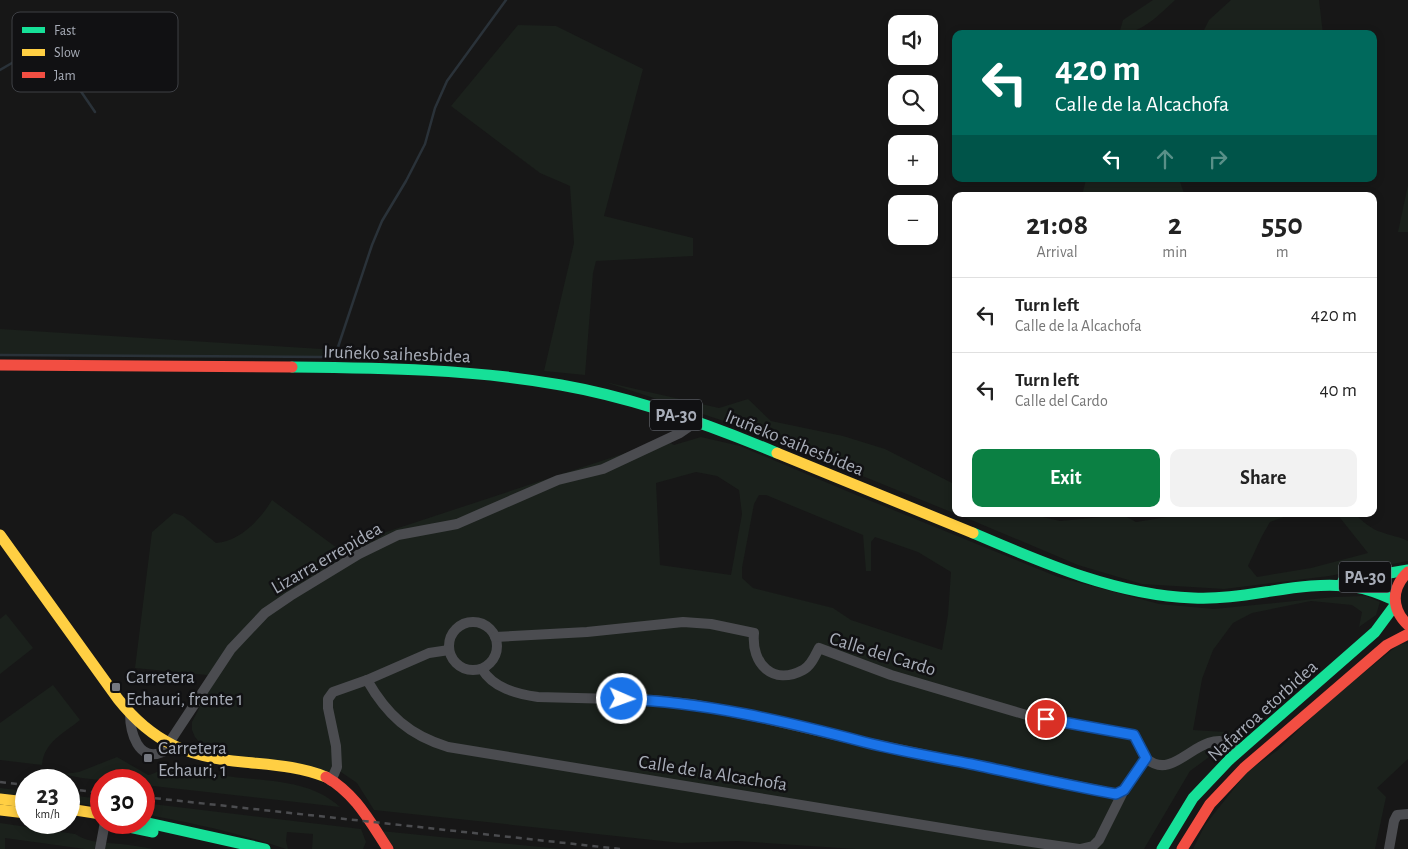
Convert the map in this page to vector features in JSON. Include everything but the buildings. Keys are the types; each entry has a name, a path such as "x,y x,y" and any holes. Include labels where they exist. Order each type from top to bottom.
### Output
{"main road":[{"name":"Iruñeko saihesbidea","path":"0,365 360,368 438,370 506,377 562,386 619,399 725,431 1036,559 1111,585 1148,594 1187,598 1230,598 1323,586 1357,578 1408,571"},
{"path":"0,535 130,713 153,735 169,745 187,752 222,760 286,764 306,769 331,781 350,796 388,849"},
{"name":"PA-30","path":"1408,571 1398,582 1394,603 1399,616 1408,625"},
{"name":"Iruñeko saihesbidea","path":"1323,586 1355,586 1384,594 1394,603"},
{"name":"Nafarroa etorbidea","path":"1162,849 1193,798 1236,754 1376,632 1394,603"},
{"name":"Nafarroa etorbidea","path":"1182,849 1210,804 1244,768 1387,645 1408,634"},
{"path":"0,799 15,801"},
{"path":"0,810 15,812"},
{"path":"155,824 265,849"},
{"path":"373,828 375,847"},
{"path":"155,831 224,849"}],"street":[{"name":"Lizarra errepidea","path":"169,745 231,649 265,614 318,578 398,534 457,524 558,480 603,469 680,433 696,422"},
{"path":"468,622 482,623 496,637 497,644 493,659 482,669 474,670 460,667 451,657 448,642 455,629 468,622"},
{"name":"Calle del Cardo","path":"496,637 587,632 683,622 731,627 754,633 753,644 755,654 763,666 772,672 786,674 803,670 810,664 819,648 891,676 1030,716 1134,735 1146,758"},
{"path":"331,781 337,767 337,753 328,708 328,699 333,692 367,680 429,653 449,650"},
{"path":"482,669 486,676 498,686 521,694 538,697 654,700 692,704 799,725 864,742 1116,794 1124,790"},
{"name":"Calle de la Alcachofa","path":"367,680 382,705 396,720 416,734 433,742 448,746 984,835 1080,849 1093,846 1099,840 1124,790 1146,758"},
{"path":"130,713 130,724 137,745 141,749 153,755 163,752 169,745"},
{"path":"1146,758 1157,764 1169,764 1182,759 1207,742 1224,741 1232,744 1236,754"},
{"path":"1389,849 1394,821 1397,815 1408,814"},
{"path":"100,849 102,834"}],"shaded area":[{"path":"1153,0 1175,0 1156,17 1137,30 1120,30 1123,20"},
{"path":"1231,0 1319,0 1323,30 1204,30 1209,20"},
{"path":"518,25 556,26 643,69 604,216 693,238 693,256 596,261 593,273 585,375 544,371 574,243 570,186 540,173 451,106"},
{"path":"1085,182 1180,182 1184,192 1083,192"},
{"path":"1408,185 1408,232 1398,232"},
{"path":"0,329 417,355 187,358 0,355"},
{"path":"605,382 719,408 748,399 771,421 843,436 885,449 952,483 952,512 739,426"},
{"path":"701,437 740,446 1058,577 1159,604 1214,609 1334,597 1366,596 1380,602 1376,615 1359,627 1362,612 1352,605 1311,601 1252,613 1233,623 1213,650 1202,679 1193,730 1242,733 1190,771 1144,849 855,849 737,841 681,843 374,810 357,783 332,766 331,781 222,760 205,749 192,730 192,722 215,678 207,675 135,668 152,532 174,513 183,516 216,543 241,534 262,515 272,500 352,559 359,554 362,540 665,440 674,445","holes":["696,472 717,476 739,490 742,514 731,575 660,565 656,483","759,495 766,495 863,535 866,571 871,571 871,542 875,537 918,552 951,572 948,615 942,650 851,620 833,608 753,588 742,578 742,568 754,504"]},
{"path":"964,517 1043,517 1060,521 1127,517 1136,522 1167,517 1284,517 1270,522 1248,566 1257,577 1311,568 1368,553 1339,517 1358,517 1374,529 1408,541 1408,561 1329,576 1224,589 1142,584 1078,565"},
{"path":"6,614 33,648 0,674 0,619"},
{"path":"1408,643 1408,759 1377,788 1386,797 1375,849 1193,849 1205,825 1248,771 1278,750 1324,705 1398,645"},
{"path":"53,685 80,720 50,744 46,750 42,765 0,760 0,723"},
{"path":"117,757 138,769 90,769 90,779 80,778 80,772"},
{"path":"173,767 282,782 313,790 327,797 340,807 155,786 155,772"},
{"path":"0,788 15,790 15,795 0,794"},
{"path":"80,796 90,798 90,805 80,804"},
{"path":"155,804 361,829 366,842 363,849 312,849 313,834 287,832 286,841 288,849 286,849 251,838 155,816"},
{"path":"0,823 15,825 15,834 75,834 87,840 153,849 85,849 5,838 5,849 0,849"},
{"path":"381,831 561,849 395,849"}],"waterway":[{"path":"0,355 321,357 333,355 337,350 372,245 382,221 425,144 435,108 447,81 506,0"},
{"path":"0,70 12,63"},
{"path":"81,92 95,112"}],"railway":[{"path":"0,782 15,784"},
{"path":"80,790 90,792"},
{"path":"155,798 620,849"}],"traffic: fast":[{"path":"292,367 393,369 461,373 561,385 589,390 671,413 777,453"},
{"path":"973,533 1080,576 1136,591 1164,596 1213,598 1335,585 1365,589 1394,600"},
{"path":"1343,581 1408,570"},
{"path":"1162,849 1193,798 1229,760 1375,632 1395,605"},
{"path":"155,824 265,849"}],"traffic: slow":[{"path":"777,453 973,533"},
{"path":"0,535 118,699 131,714 158,737 173,745 205,756 223,760 296,768 326,777"},
{"path":"0,799 15,801"},
{"path":"0,810 15,812"},
{"path":"80,811 90,812"}],"traffic: jam":[{"path":"0,365 292,367"},
{"path":"1408,572 1398,585 1395,598 1398,612 1408,625"},
{"path":"1182,849 1210,804 1244,768 1387,645 1408,634"},
{"path":"326,777 337,784 354,800 388,849"}],"place":[{"name":"Carretera Echauri, frente 1","path":"116,687"},
{"name":"Carretera Echauri, 1","path":"148,758"}],"route":[{"path":"622,699 692,704 730,711 799,725 864,742 1116,794 1124,790 1146,758 1134,735 1046,719"}]}
